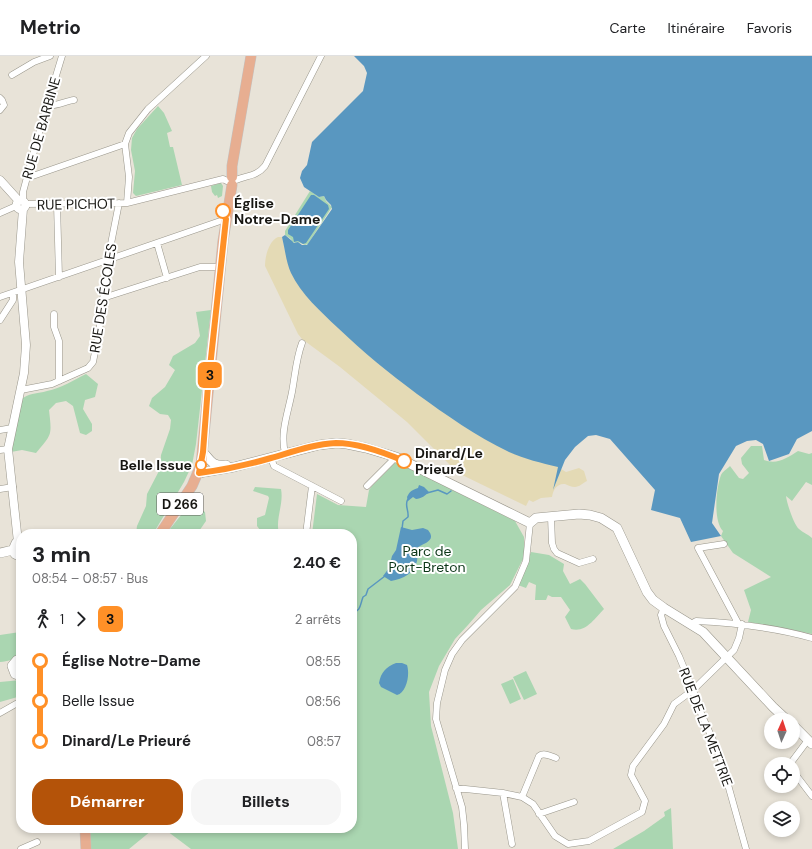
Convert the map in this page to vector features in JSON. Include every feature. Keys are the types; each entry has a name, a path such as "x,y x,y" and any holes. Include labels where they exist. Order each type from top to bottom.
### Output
{"main road":[{"path":"251,56 232,166 232,182 227,214 208,386 203,452 199,473 253,463 285,453 319,445 338,443 366,448 396,458 530,522 536,518 579,514 601,518 617,528 647,592 653,600 702,632 780,713"},
{"path":"203,452 215,465 218,466 242,462 253,463"},
{"name":"D 266","path":"163,529 189,491 199,473"},
{"path":"0,553 16,545"},
{"path":"16,660 12,666 16,674"},
{"path":"800,732 811,742"},
{"path":"80,833 80,849"},
{"path":"85,833 86,849"}],"street":[{"path":"12,75 34,62 50,56"},
{"name":"RUE DE BARBINE","path":"21,204 23,192 61,56"},
{"path":"127,203 129,177 125,144 129,133 148,109 206,56"},
{"name":"RUE PICHOT","path":"0,213 21,204 127,203 223,179 232,182 256,175 265,166 321,56"},
{"path":"0,98 4,105 0,110"},
{"path":"47,105 51,106 74,100"},
{"path":"27,178 125,144"},
{"path":"0,180 21,204 17,291 26,345 24,374 12,428 4,449 13,487 16,530"},
{"name":"RUE DES ÉCOLES","path":"20,390 45,386 59,381 88,368 93,362 99,332 108,259 119,203"},
{"path":"57,204 59,277"},
{"path":"0,297 157,243 227,214"},
{"path":"157,243 167,278"},
{"path":"103,298 200,267 221,267"},
{"path":"0,320 17,291"},
{"path":"54,314 54,327 59,341 59,381"},
{"path":"285,453 284,432 286,417 302,343"},
{"path":"0,430 12,428"},
{"path":"271,458 274,466 340,501"},
{"path":"367,486 396,458"},
{"path":"307,529 312,486"},
{"path":"0,489 13,487"},
{"path":"551,517 552,543 557,553 579,563 593,559"},
{"path":"465,849 462,807 436,719 437,703 445,670 452,654 462,640 514,587 526,561 530,522"},
{"path":"456,788 503,793 522,797 533,804 555,836 568,844 589,841 642,812 645,801 631,775 633,766 664,724 674,704 693,690 727,658 734,650 739,638 740,624 698,548 724,544"},
{"name":"RUE DE LA METTRIE","path":"664,608 661,615 664,626 679,656 700,711 720,756 746,849"},
{"path":"691,624 696,621 740,624 785,631 812,638"},
{"path":"0,713 16,704"},
{"path":"797,757 811,742"},
{"path":"522,797 539,756 545,754 556,758"},
{"path":"800,780 812,796"},
{"path":"503,793 512,844"},
{"path":"539,814 574,802"},
{"path":"21,849 37,842"}],"green space":[{"path":"158,106 164,113 172,131 167,133 170,147 173,147 182,185 136,196 133,193 135,171 131,150 132,138 137,129"},
{"path":"221,183 223,186 222,196 218,198 217,195 215,196 212,192 211,186"},
{"path":"310,191 319,197 324,196 326,201 332,207 308,244 305,245 298,242 292,242 291,239 285,235 285,231"},
{"path":"211,310 196,444 192,465 184,482 156,529 137,529 146,506 147,494 160,469 161,455 170,429 171,420 168,415 160,414 149,406 152,398 165,387 175,370 169,365 173,356 195,343 200,336 196,312"},
{"path":"86,374 98,384 95,397 85,400 83,409 92,424 92,431 86,435 80,433 73,406 66,401 56,403 49,410 50,434 36,453 22,450 11,452 11,445 23,398 32,394 57,388"},
{"path":"751,446 762,446 764,460 773,462 782,460 798,451 809,454 812,453 812,485 806,482 792,501 786,496 791,514 797,527 812,538 812,634 748,622 751,610 744,590 771,577 733,553 721,536 723,531 718,520 716,504 719,481 723,472 730,466 739,478 743,479 749,473 742,464 741,458"},
{"name":"Parc de Port-Breton","path":"396,462 515,521 524,537 524,557 510,585 481,610 455,639 439,666 429,692 431,726 453,813 458,849 191,849 170,833 357,833 357,529 313,529 317,494 338,505 366,507 369,490"},
{"path":"255,487 281,489 282,495 278,529 259,529 257,526 257,518 265,515 269,498 268,496 253,491"},
{"path":"191,504 205,512 206,521 200,529 170,529"},
{"path":"531,552 549,555 564,564 563,571 570,584 580,579 604,609 585,627 576,630 571,629 565,617 570,610 561,597 552,597 548,595 546,600 535,600 536,585 529,582 526,588 518,585"},
{"path":"16,633 16,658 0,662 0,635"},
{"path":"526,671 537,694 524,700 513,677"},
{"path":"513,679 521,699 510,704 501,684"},
{"path":"16,680 16,697 0,702 0,682"},
{"path":"671,808 673,849 613,849 644,831 665,816 664,812"},
{"name":"Parc de Port-Breton","path":"90,833 149,833 129,849 90,849"}],"sand":[{"path":"278,237 282,237 285,251 558,467 566,472 579,468 584,471 587,481 576,487 562,484 554,490 552,497 541,498 533,502 529,500 526,506 458,473 407,422 340,367 302,339 298,334 265,266 268,249 272,242"}],"water":[{"path":"354,56 812,56 812,431 797,439 789,454 769,461 763,444 756,440 747,441 736,446 719,474 712,523 721,536 691,542 680,518 651,510 655,490 610,439 596,435 588,436 575,447 565,460 553,490 558,467 527,459 509,452 473,432 439,410 376,362 318,309 300,288 289,269 282,237 285,235 294,243 298,242 302,245 307,245 332,209 331,205 324,196 319,197 304,187 300,178 302,171 307,165 312,142 363,91 367,73 364,66"},
{"path":"311,195 314,195 328,205 329,209 306,243 303,244 298,241 294,242 293,237 288,234 288,230"},
{"path":"419,485 424,487 429,492 422,498 416,499 413,497 408,501 407,497 409,493 418,488"},
{"path":"401,527 412,530 423,528 428,530 431,537 428,541 417,548 417,561 414,569 408,575 391,581 383,576 389,568 392,556 396,550"},
{"path":"396,663 407,665 408,669 405,687 397,695 381,687 379,683 384,670"}],"waterway":[{"path":"427,493 438,490 447,494 451,491"},
{"path":"402,529 403,521 408,517 406,503 408,499"},
{"path":"357,611 368,589 385,576"}],"bus line":[{"name":"3","path":"223,211 226,219 205,416 203,452 199,473 234,468 285,453 319,445 338,443 366,448 404,461"}],"place":[{"name":"Église Notre-Dame","path":"223,211"},
{"name":"Dinard/Le Prieuré","path":"404,461"},
{"name":"Belle Issue","path":"201,465"}]}
